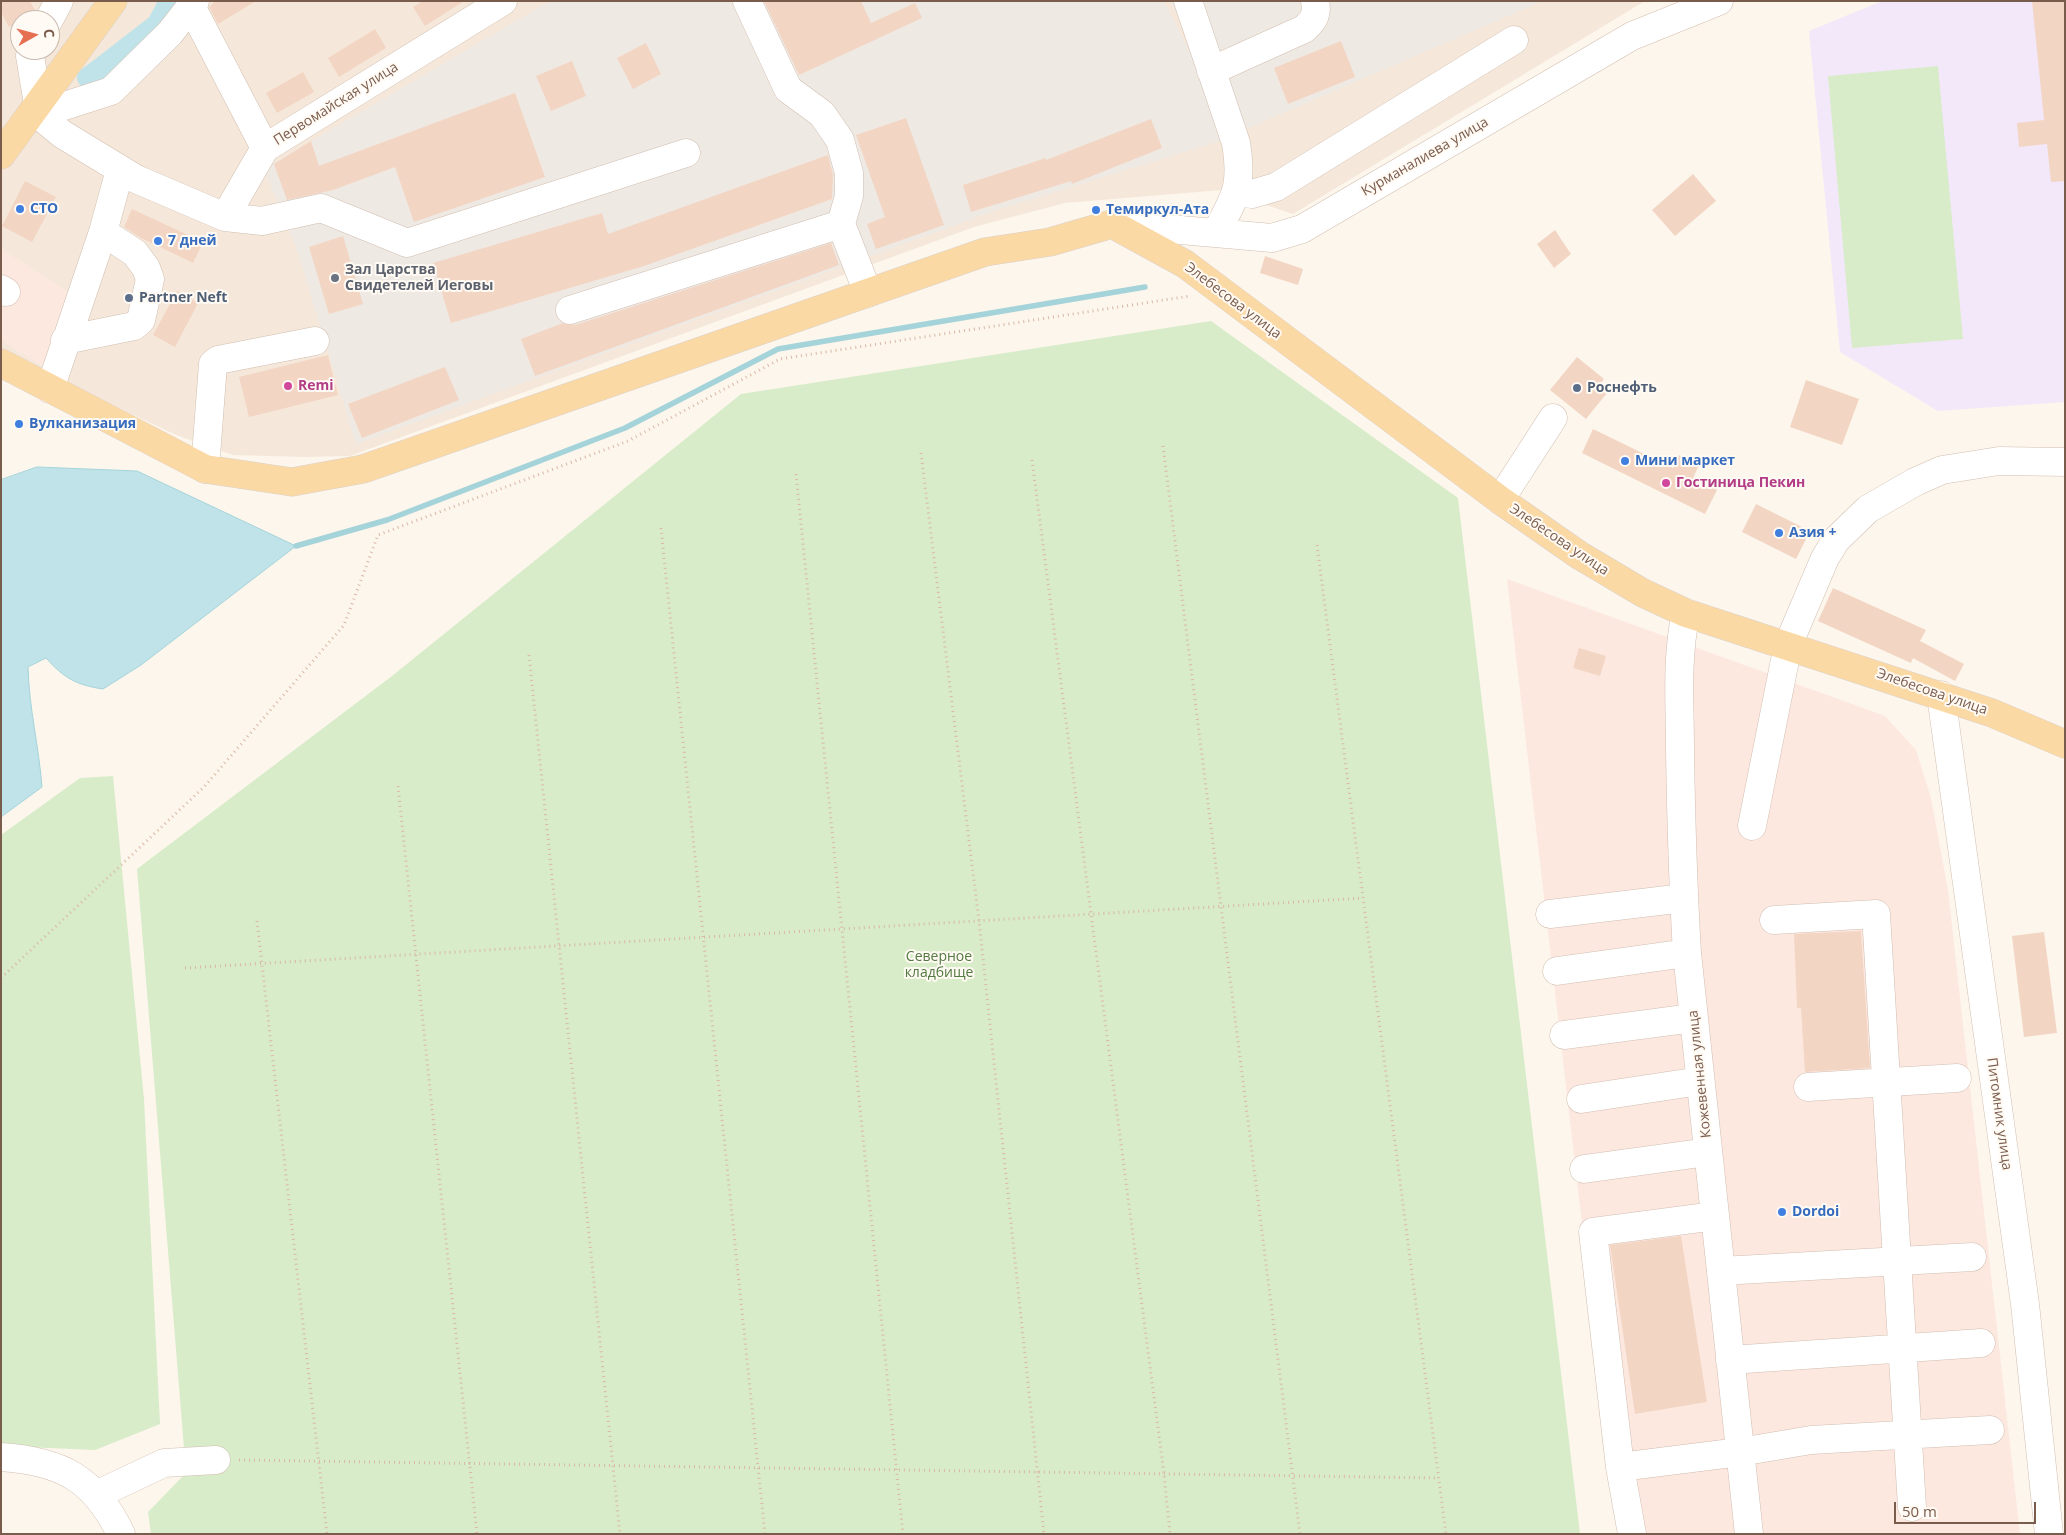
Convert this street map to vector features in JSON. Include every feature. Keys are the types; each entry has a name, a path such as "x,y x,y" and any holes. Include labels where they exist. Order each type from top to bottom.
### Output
{"main road":[{"path":"1,155 113,1"},
{"path":"1,363 205,469 292,482 363,469 985,252 1050,242 1112,224"},
{"name":"Элебесова улица","path":"1112,224 1185,264 1500,500 1614,577 1686,613 1992,712 2065,744"}],"street":[{"name":"Первомайская улица","path":"225,217 265,148 503,1"},
{"path":"747,1 788,89 822,114 840,140 849,174 846,212 841,224 868,293"},
{"path":"1188,1 1236,143 1239,162 1237,192 1216,233"},
{"path":"1212,71 1304,29 1314,20 1317,9 1315,1"},
{"name":"Курманалиева улица","path":"1112,224 1272,238 1302,229 1632,36 1719,1"},
{"path":"36,107 58,108 110,90 170,33 193,3 265,148"},
{"path":"1237,192 1252,194 1276,187 1514,40"},
{"path":"30,60 36,107 62,134 136,179 225,217 262,221 321,208 407,243 686,154"},
{"path":"50,389 103,232 120,170"},
{"path":"570,310 841,224"},
{"path":"65,340 134,326 141,320 150,279 146,268 135,253 103,232"},
{"path":"205,469 213,364 218,360 315,341"},
{"path":"1500,500 1553,418"},
{"path":"1752,826 1788,645 1825,558 1836,540 1868,509 1915,482 1942,470 1999,461 2065,462"},
{"name":"Кожевенная улица","path":"1686,613 1681,637 1679,681 1687,952 1749,1534"},
{"name":"Питомник улица","path":"1941,695 2025,1304 2049,1534"},
{"path":"1550,914 1684,898"},
{"path":"1774,920 1876,914 1912,1507"},
{"path":"1557,971 1687,952"},
{"path":"1564,1035 1694,1018"},
{"path":"1808,1087 1957,1078"},
{"path":"1581,1098 1700,1081"},
{"path":"1584,1169 1708,1152"},
{"path":"1632,1534 1620,1467 1593,1232 1715,1216"},
{"path":"1721,1271 1972,1257"},
{"path":"1730,1360 1981,1343"},
{"path":"1620,1467 1740,1452 1811,1440 1908,1433 1990,1430"},
{"path":"1,1457 34,1460 66,1470 96,1495 121,1534"},
{"path":"96,1495 164,1463 216,1460"}],"path":[{"path":"1,978 204,788 344,625 378,535 628,440 780,358 1198,295"},
{"path":"1163,446 1300,1534"},
{"path":"921,453 979,921 1044,1534"},
{"path":"1032,460 1164,1474 1170,1534"},
{"path":"796,474 903,1534"},
{"path":"661,528 765,1534"},
{"path":"1317,545 1446,1534"},
{"path":"529,655 620,1534"},
{"path":"398,786 477,1534"},
{"path":"185,968 1363,898"},
{"path":"257,921 327,1534"},
{"path":"216,1460 1439,1478"}],"shaded area":[{"path":"1,1 1645,1 1293,214 1222,190 1065,203 974,227 350,456 233,455 176,435 1,353"},
{"path":"550,1 1164,1 1233,137 997,210 356,444 296,247 264,169"},
{"path":"1170,1 1543,1 1237,133"},
{"path":"1882,1 2065,1 2065,402 1938,411 1840,352 1809,31"},
{"path":"1,249 68,292 45,368 1,340"},
{"name":"Dordoi","path":"1507,579 1885,716 1916,750 1931,798 1948,890 2020,1534 1618,1534"}],"green space":[{"path":"1938,66 1963,339 1852,348 1828,76"},
{"name":"Северное кладбище","path":"1211,321 1458,498 1580,1534 151,1534 148,1512 186,1473 137,869 392,676 741,394"},
{"path":"113,776 144,1099 160,1424 95,1450 1,1446 1,835 80,778"}],"water":[{"path":"37,467 137,471 296,546 141,665 103,689 78,683 65,676 46,658 28,667 42,787 1,817 1,480"}],"building":[{"path":"1,1 30,1 35,10 10,10 9,27 1,12"},
{"path":"216,1 256,1 218,24 209,7"},
{"path":"423,1 464,1 425,26 413,7"},
{"path":"764,1 861,1 871,23 915,3 922,18 799,75"},
{"path":"2032,1 2065,1 2065,181 2051,182 2047,144 2019,147 2017,123 2044,120"},
{"path":"375,29 386,48 339,77 328,58"},
{"path":"1341,41 1355,77 1288,104 1274,68"},
{"path":"646,43 661,74 633,89 617,58"},
{"path":"572,61 586,96 551,111 536,76"},
{"path":"303,72 314,92 277,113 266,93"},
{"path":"515,93 545,177 414,222 395,167 333,190 287,200 274,164 311,141 319,166"},
{"path":"906,118 944,225 876,249 867,224 885,217 856,135"},
{"path":"1151,119 1162,148 1072,184 1071,181 971,212 963,185 1046,158 1046,160"},
{"path":"828,155 833,175 832,199 644,266 451,323 433,263 602,213 608,234"},
{"path":"1693,174 1716,201 1675,236 1652,210"},
{"path":"25,181 56,197 32,242 2,226"},
{"path":"132,209 203,242 193,263 141,238 124,227"},
{"path":"1555,230 1571,254 1554,268 1537,244"},
{"path":"343,236 363,304 329,314 309,247"},
{"path":"831,243 839,265 535,376 521,339 563,323 575,325"},
{"path":"1265,256 1303,269 1298,285 1260,273"},
{"path":"177,291 198,303 175,347 153,335"},
{"path":"328,355 338,395 249,417 239,377"},
{"name":"Роснефть","path":"1577,357 1604,379 1599,386 1607,393 1586,419 1550,390"},
{"path":"445,367 459,400 362,438 348,404"},
{"path":"1806,380 1859,399 1842,445 1790,427"},
{"path":"1593,429 1673,468 1679,455 1699,465 1693,478 1717,490 1705,514 1582,453"},
{"path":"1756,504 1810,531 1796,559 1742,532"},
{"path":"1833,588 1926,630 1920,641 1964,664 1955,681 1913,658 1911,663 1818,621"},
{"path":"1579,648 1606,656 1600,676 1573,668"},
{"path":"1861,931 1870,1068 1805,1072 1801,1008 1797,1008 1794,934"},
{"path":"2044,932 2057,1033 2024,1037 2012,936"},
{"path":"1681,1236 1707,1402 1635,1414 1610,1245"}],"waterway":[{"path":"87,78 157,24 169,1"},
{"path":"296,546 387,520 625,428 778,349 1145,287"}],"place":[{"name":"СТО","path":"20,209"},
{"name":"Темиркул-Ата","path":"1096,210"},
{"name":"7 дней","path":"158,241"},
{"name":"Зал Царства Свидетелей Иеговы","path":"335,278"},
{"name":"Partner Neft","path":"129,298"},
{"name":"Remi","path":"288,386"},
{"name":"Роснефть","path":"1577,388"},
{"name":"Вулканизация","path":"19,424"},
{"name":"Мини маркет","path":"1625,461"},
{"name":"Гостиница Пекин","path":"1666,483"},
{"name":"Азия +","path":"1779,533"},
{"name":"Dordoi","path":"1782,1212"}]}
